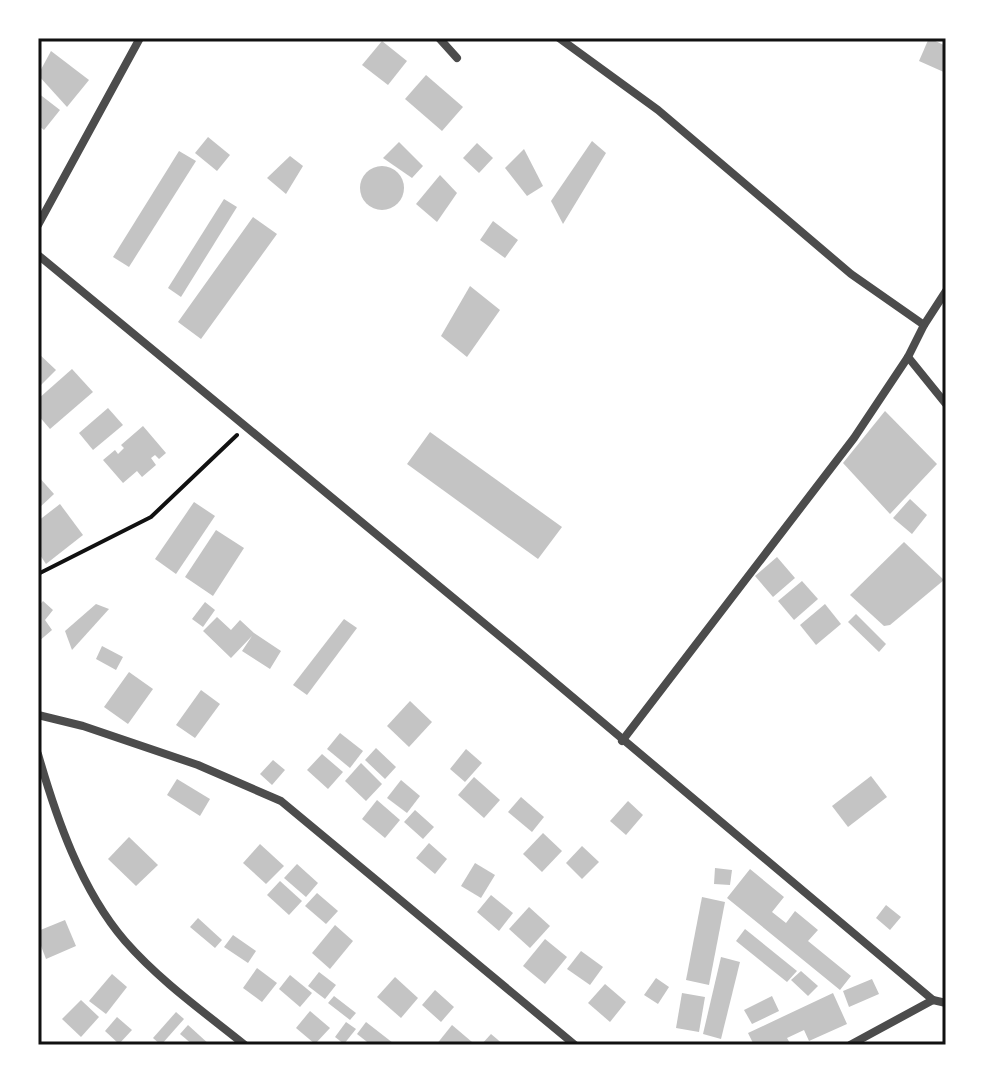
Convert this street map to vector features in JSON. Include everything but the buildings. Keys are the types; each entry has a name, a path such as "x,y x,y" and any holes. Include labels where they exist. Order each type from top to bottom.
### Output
{"street":[{"path":"38,225 140,38"},
{"path":"439,38 457,58"},
{"path":"559,38 658,110 851,274 924,325"},
{"path":"38,255 525,657 933,1000 946,1003"},
{"path":"622,741 854,438 908,357 946,291"},
{"path":"908,357 946,404"},
{"path":"38,715 83,726 198,765 281,801 575,1045"},
{"path":"38,754 72,851 97,900 123,939 154,971 245,1045"},
{"path":"850,1045 933,1000"}],"path":[{"path":"38,574 151,517 245,428"}]}
